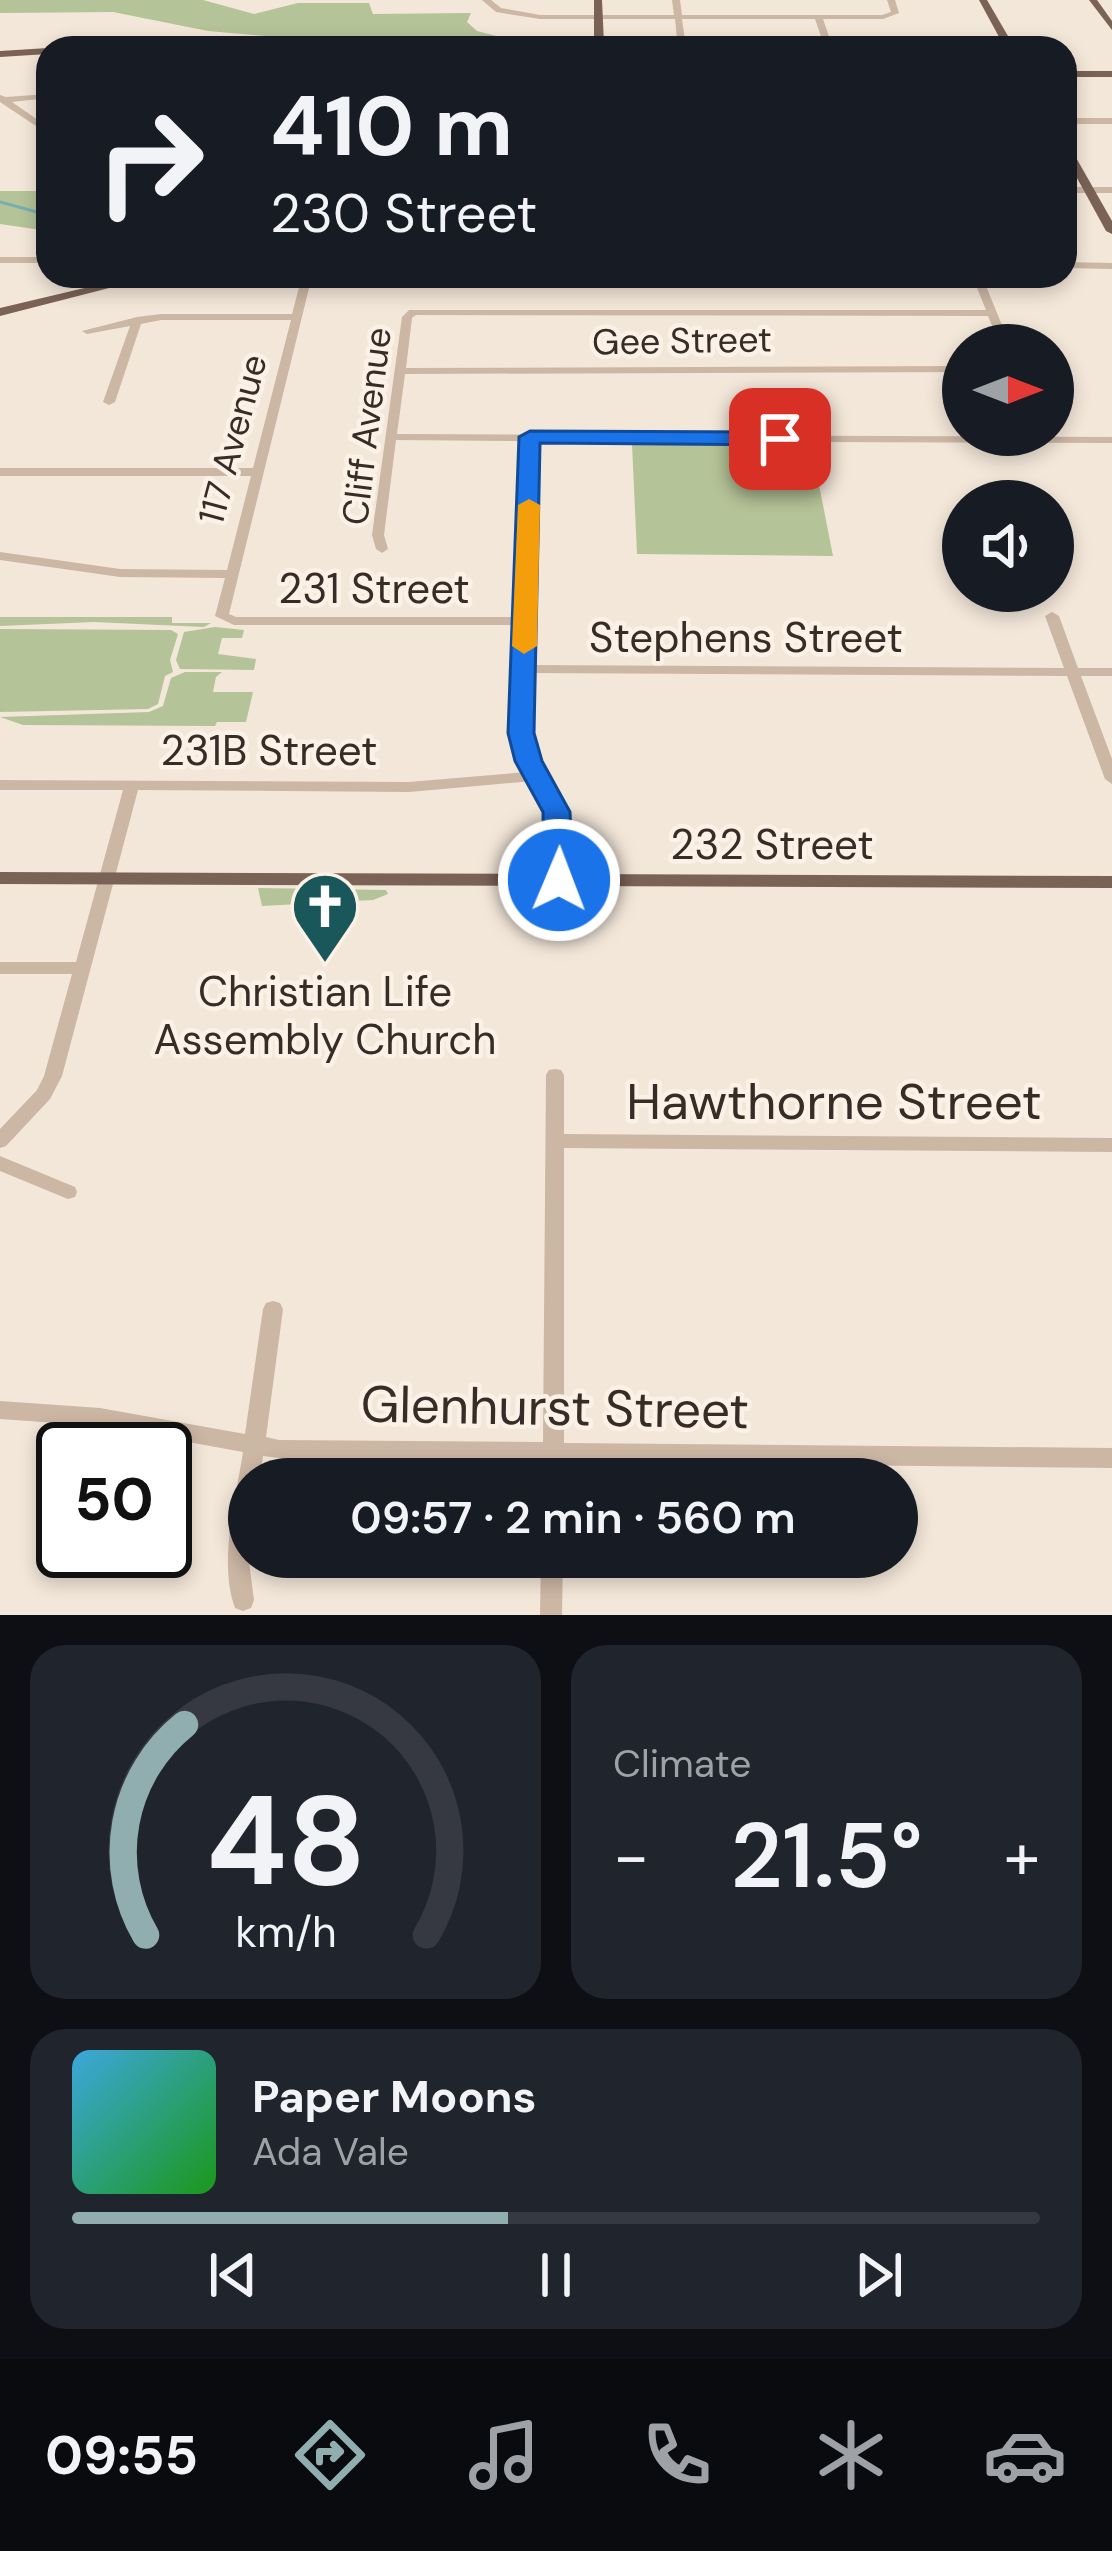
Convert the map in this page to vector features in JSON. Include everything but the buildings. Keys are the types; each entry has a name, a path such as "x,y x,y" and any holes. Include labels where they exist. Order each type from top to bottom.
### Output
{"main road":[{"path":"598,0 599,36"},
{"path":"983,0 1003,36"},
{"path":"1093,0 1112,27"},
{"path":"0,55 36,52"},
{"path":"1077,74 1112,74"},
{"path":"1077,168 1112,231"},
{"path":"0,312 100,288"},
{"name":"232 Street","path":"0,878 1112,882"}],"street":[{"path":"676,0 680,36"},
{"path":"488,3 532,16 857,16 896,12 887,0"},
{"path":"857,16 886,12 887,0"},
{"path":"818,16 825,36"},
{"path":"1,99 36,97"},
{"path":"1,99 36,123"},
{"path":"1077,121 1112,121"},
{"path":"1077,190 1112,190"},
{"path":"0,260 36,260"},
{"path":"1077,266 1112,266"},
{"name":"117 Avenue","path":"224,618 220,613 304,288"},
{"path":"982,288 996,324"},
{"name":"Cliff Avenue","path":"382,550 378,535 407,317 413,312 992,313"},
{"path":"87,331 137,320 297,317"},
{"path":"109,403 137,320"},
{"name":"Gee Street","path":"401,371 942,369"},
{"path":"394,437 1112,440"},
{"path":"530,437 521,733 557,812 562,880"},
{"path":"0,472 259,472"},
{"path":"0,556 120,573 230,574"},
{"path":"1052,616 1112,779"},
{"name":"231 Street","path":"224,618 525,621"},
{"name":"Stephens Street","path":"524,669 1112,671"},
{"name":"231B Street","path":"0,785 409,787 537,776"},
{"path":"0,1141 50,1084 131,785"},
{"path":"0,968 82,968"},
{"path":"553,1458 555,1075"},
{"name":"Hawthorne Street","path":"554,1141 1112,1145"},
{"path":"0,1163 68,1192"},
{"path":"244,1600 238,1562 273,1310"},
{"name":"Glenhurst Street","path":"0,1410 100,1417 253,1445 1112,1458"},
{"path":"551,1615 552,1578"}],"green space":[{"path":"0,0 203,0 254,14 298,3 369,3 373,14 471,13 467,22 477,31 496,36 265,36 208,31 113,12 0,13"},
{"path":"0,191 36,191 36,229 0,224"},
{"path":"632,444 811,444 833,556 637,554"},
{"path":"0,617 172,617 172,623 211,623 204,627 94,622 0,626"},
{"path":"215,627 244,630 242,638 222,638 218,654 256,659 254,670 180,669 176,660 184,632"},
{"path":"0,629 171,630 178,634 170,660 173,672 165,676 158,704 148,709 0,712"},
{"path":"185,672 222,672 213,692 253,692 246,722 23,725 0,717 149,712 163,706 171,678"},
{"path":"258,888 386,890 388,894 373,900 262,906"}],"waterway":[{"path":"0,202 36,212"}],"slow traffic":[{"path":"524,646 529,505"}],"place":[{"name":"Christian Life Assembly Church","path":"325,965"}],"route":[{"path":"559,880 557,812 528,761 521,733 530,437 780,439"}]}
